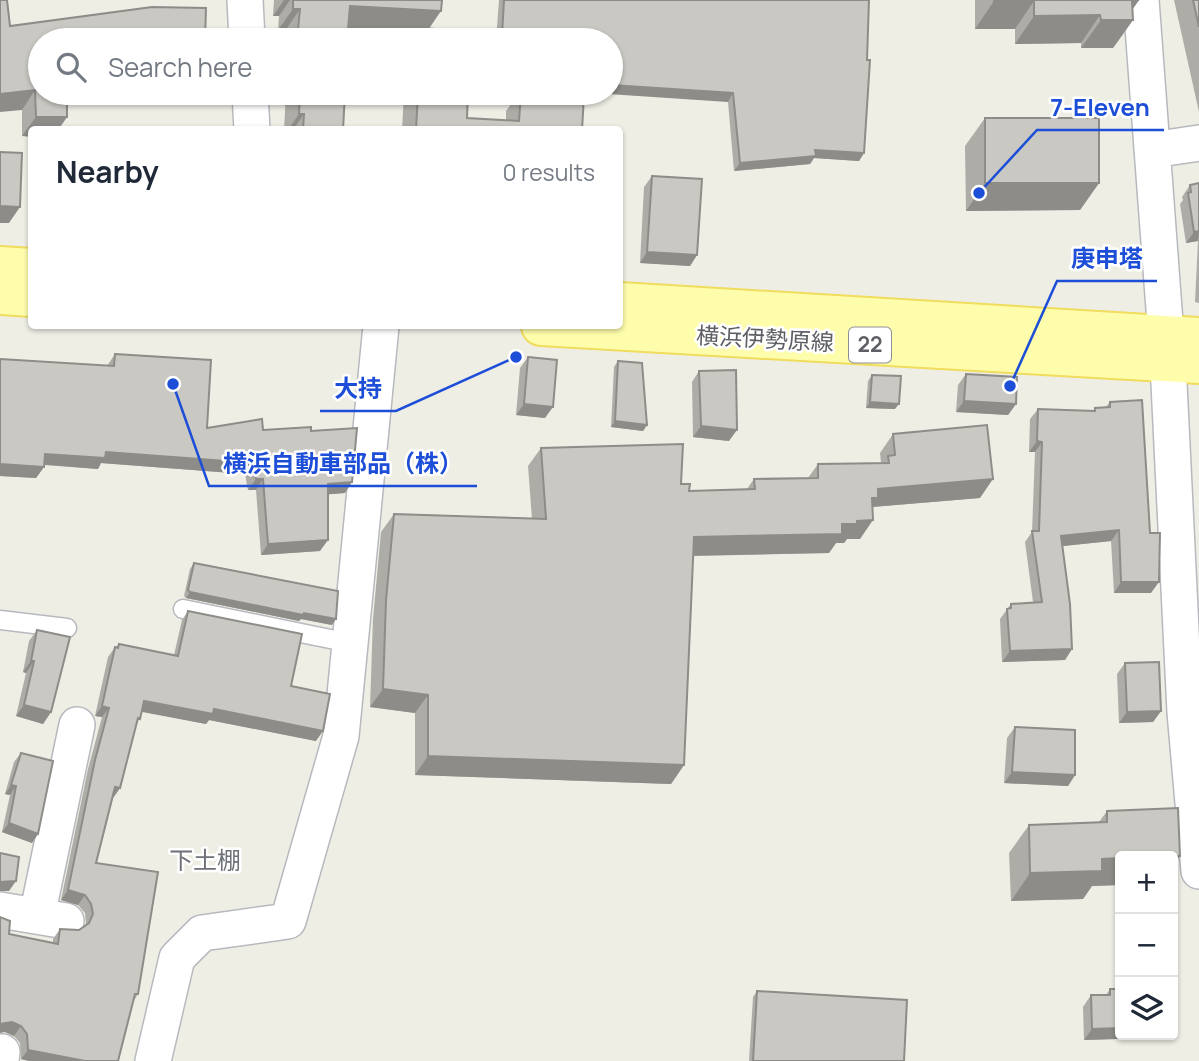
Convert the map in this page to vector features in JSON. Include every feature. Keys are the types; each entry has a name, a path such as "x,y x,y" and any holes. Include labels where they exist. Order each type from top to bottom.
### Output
{"main road":[{"path":"0,266 28,268"},
{"path":"0,295 28,297"},
{"name":"横浜伊勢原線","path":"623,302 1183,350"},
{"name":"横浜伊勢原線","path":"621,329 1183,350"}],"street":[{"path":"245,0 246,28"},
{"path":"1140,0 1152,150 1183,350 1185,712 1199,870"},
{"path":"251,105 252,126"},
{"path":"1152,150 1199,143"},
{"path":"153,1061 177,958 202,933 288,921 341,736 381,329"},
{"path":"0,910 52,919 77,725"}],"lane":[{"path":"183,609 350,643"},
{"path":"0,620 67,628"}],"building":[{"path":"0,0 7,0 10,26 152,7 206,8 205,28 28,28 28,91 0,94"},
{"path":"293,0 442,0 441,11 350,6 348,28 298,28 300,9 293,9"},
{"path":"504,0 869,0 867,60 870,60 864,153 815,150 816,156 740,163 733,93 623,86 623,28 502,28"},
{"path":"994,0 1139,0 1132,1 1133,20 1101,20 1100,15 1034,16 1034,1"},
{"path":"1193,0 1199,0 1199,27"},
{"path":"36,105 67,105 67,117 36,117"},
{"path":"299,105 344,105 343,126 303,126 304,114 299,114"},
{"path":"417,105 468,105 467,118 519,121 520,105 583,105 582,126 416,126"},
{"path":"985,118 1099,118 1099,183 985,183"},
{"path":"0,152 22,153 20,207 0,206"},
{"path":"652,176 702,179 697,255 647,252"},
{"path":"1199,183 1199,231 1194,232 1188,193 1191,192 1190,185"},
{"path":"115,354 211,360 207,428 262,419 263,430 357,428 352,482 328,484 328,540 268,544 263,479 256,479 253,463 106,452 105,458 45,454 44,467 0,464 0,359 114,366"},
{"path":"528,357 557,360 553,407 524,404"},
{"path":"618,361 642,363 647,425 615,421"},
{"path":"736,370 737,430 701,426 699,371"},
{"path":"966,374 1017,377 1016,404 964,401"},
{"path":"872,375 901,376 899,404 870,402"},
{"path":"1142,400 1150,533 1160,533 1159,582 1121,582 1119,530 1061,536 1070,604 1072,649 1010,651 1007,609 1011,608 1011,604 1042,602 1032,531 1039,531 1042,442 1037,441 1038,409 1095,411 1095,408 1110,407 1110,402"},
{"path":"987,425 993,479 878,489 878,498 872,498 873,520 842,524 842,534 694,537 684,765 428,756 428,695 383,689 386,600 394,514 546,519 541,448 683,444 681,484 690,484 689,491 755,489 754,479 818,478 818,464 889,463 888,456 895,455 893,434"},
{"path":"194,563 338,591 336,619 190,592 188,590"},
{"path":"188,611 302,634 291,686 330,694 323,731 214,709 213,714 144,701 120,788 115,787 96,863 158,872 138,994 135,994 118,1061 85,1061 28,1050 27,1034 21,1026 12,1022 0,1024 0,917 10,921 9,934 58,944 60,929 79,930 89,923 93,914 91,904 85,895 68,890 95,760 109,708 102,706 115,647 118,648 119,644 178,656"},
{"path":"37,630 70,637 51,712 24,705 34,661 31,661"},
{"path":"1159,662 1161,711 1127,712 1125,663"},
{"path":"1015,727 1075,730 1075,775 1012,772"},
{"path":"21,753 53,761 38,834 9,823 16,786 11,785"},
{"path":"1178,808 1180,856 1178,851 1115,851 1115,858 1102,859 1102,871 1030,873 1029,825 1107,822 1107,811"},
{"path":"0,853 19,857 16,881 0,882"},
{"path":"1110,989 1115,989 1115,1028 1092,1029 1091,995 1110,995"},
{"path":"757,991 907,1000 904,1061 753,1061"}],"place":[{"name":"7-Eleven","path":"979,193"},
{"name":"大持","path":"516,357"},
{"name":"横浜自動車部品（株）","path":"173,384"},
{"name":"庚申塔","path":"1010,386"}],"district":[{"name":"下土棚","path":"205,861"}]}
